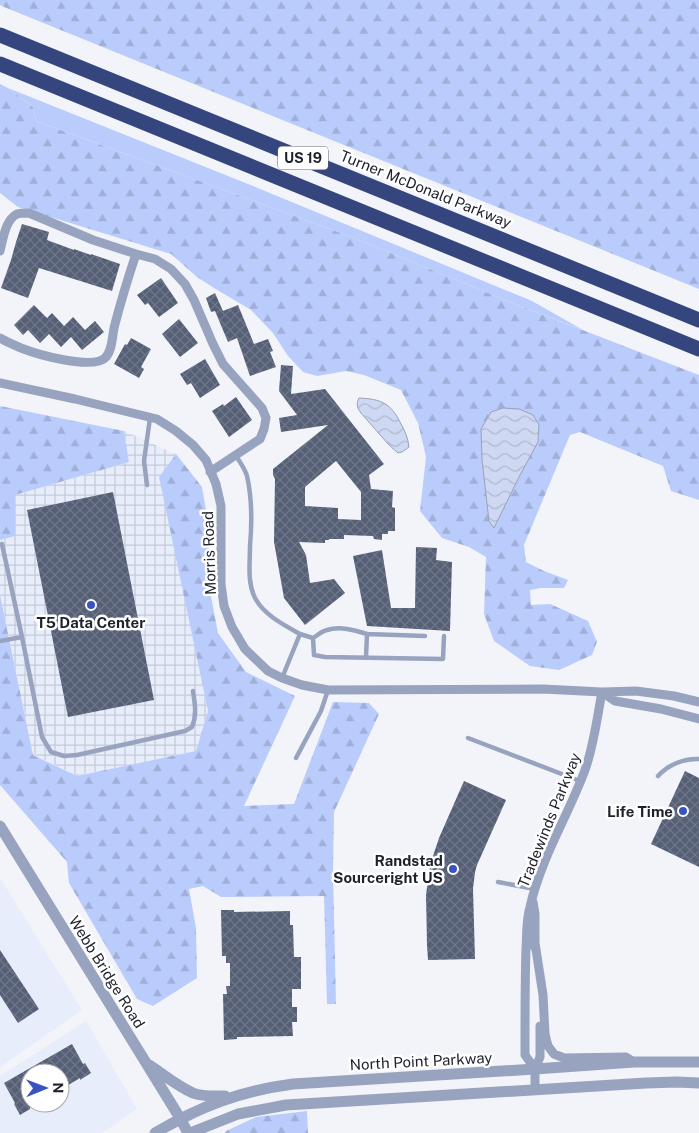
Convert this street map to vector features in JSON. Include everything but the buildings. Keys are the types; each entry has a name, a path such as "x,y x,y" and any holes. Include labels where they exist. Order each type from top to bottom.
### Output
{"highway":[{"name":"Turner McDonald Parkway","path":"0,35 699,320"},
{"name":"US 19","path":"0,64 699,348"}],"street":[{"path":"0,251 7,226 11,219 18,213 29,213 93,240 155,259 171,269 185,284 194,300 224,364 262,408 266,418 260,440 210,472"},
{"path":"0,338 28,351 62,360 96,363 104,359 109,351 114,327 136,254"},
{"name":"Morris Road","path":"0,383 157,420 176,431 193,445 206,460 216,484 221,506 221,584 224,606 232,627 245,649 268,671 282,678 302,686 328,690 543,689 602,692 636,691 674,696 699,702"},
{"name":"Morris Road","path":"602,692 615,701 661,708 699,719"},
{"name":"Tradewinds Parkway","path":"534,1069 526,1055 525,1043 525,971 530,907 554,840 591,752 602,692"},
{"name":"Webb Bridge Road","path":"0,826 189,1133"},
{"name":"Tradewinds Parkway","path":"532,899 535,914 540,1023 540,1055 534,1069 535,1089"},
{"name":"Tradewinds Parkway","path":"535,944 543,995 545,1034 548,1046 554,1054 564,1058 626,1057 634,1062"},
{"path":"144,1062 193,1093 236,1095"},
{"name":"North Point Parkway","path":"154,1133 180,1118 215,1102 256,1090 293,1084 634,1062 699,1062"},
{"path":"189,1133 227,1118 286,1105 646,1083 699,1083"},
{"path":"218,1133 227,1118"}],"lane":[{"path":"147,485 144,461 150,418"},
{"path":"236,456 246,474 250,494 250,586 256,600 266,612 300,634 313,638 329,629 350,629 367,634 425,636"},
{"path":"2,544 42,737 51,752 64,756 77,755 185,731 192,727 195,719 196,707 193,691"},
{"path":"282,678 300,634"},
{"path":"366,657 367,634"},
{"path":"313,638 314,655 325,657 443,659 444,636"},
{"path":"0,641 22,637"},
{"path":"296,758 328,690"},
{"path":"468,738 580,781"},
{"path":"658,776 679,762 688,759 699,759"},
{"path":"498,882 536,889"}],"shaded area":[{"path":"124,431 176,454 160,477 208,711 196,751 77,776 33,754 0,595 0,540 15,536 15,495 129,462"},
{"path":"0,878 82,1010 0,1067"},
{"path":"86,1021 137,1109 102,1133 0,1133 0,1076 20,1063 20,1113 70,1113 70,1063 20,1063"}],"green space":[{"path":"0,0 699,0 699,289 4,7 0,5"},
{"path":"0,84 33,107 36,121 349,236 510,302 699,375 699,500 671,491 663,466 580,432 570,435 524,545 526,562 568,580 564,588 530,590 531,605 550,604 588,621 597,642 592,655 559,670 530,666 494,641 484,614 486,557 469,547 442,538 420,511 426,457 418,423 401,390 364,375 346,371 317,376 303,372 288,356 273,333 251,310 197,277 171,254 18,207 0,193"},
{"path":"8,88 532,301 583,330 349,236 36,121 33,107"},
{"path":"0,406 124,431 129,462 15,495 15,536 0,540"},
{"path":"176,454 202,487 209,528 209,586 218,633 246,672 295,696 244,806 294,804 333,702 369,703 379,714 334,812 333,871 336,1004 327,1004 324,896 221,897 203,886 189,889 196,928 197,978 153,1006 137,999 69,883 67,862 0,785 0,595 33,755 77,776 196,751 208,711 159,477"},
{"path":"307,1111 308,1133 225,1133 256,1117"}],"water":[{"path":"359,398 379,401 389,407 404,429 409,447 398,453 389,445 358,408"},
{"path":"503,408 519,409 533,415 539,425 538,442 494,528 489,521 482,460 481,429 491,412"}],"place":[{"name":"T5 Data Center","path":"91,605"},
{"name":"Life Time","path":"683,811"},
{"name":"Randstad Sourceright US","path":"453,869"}]}
